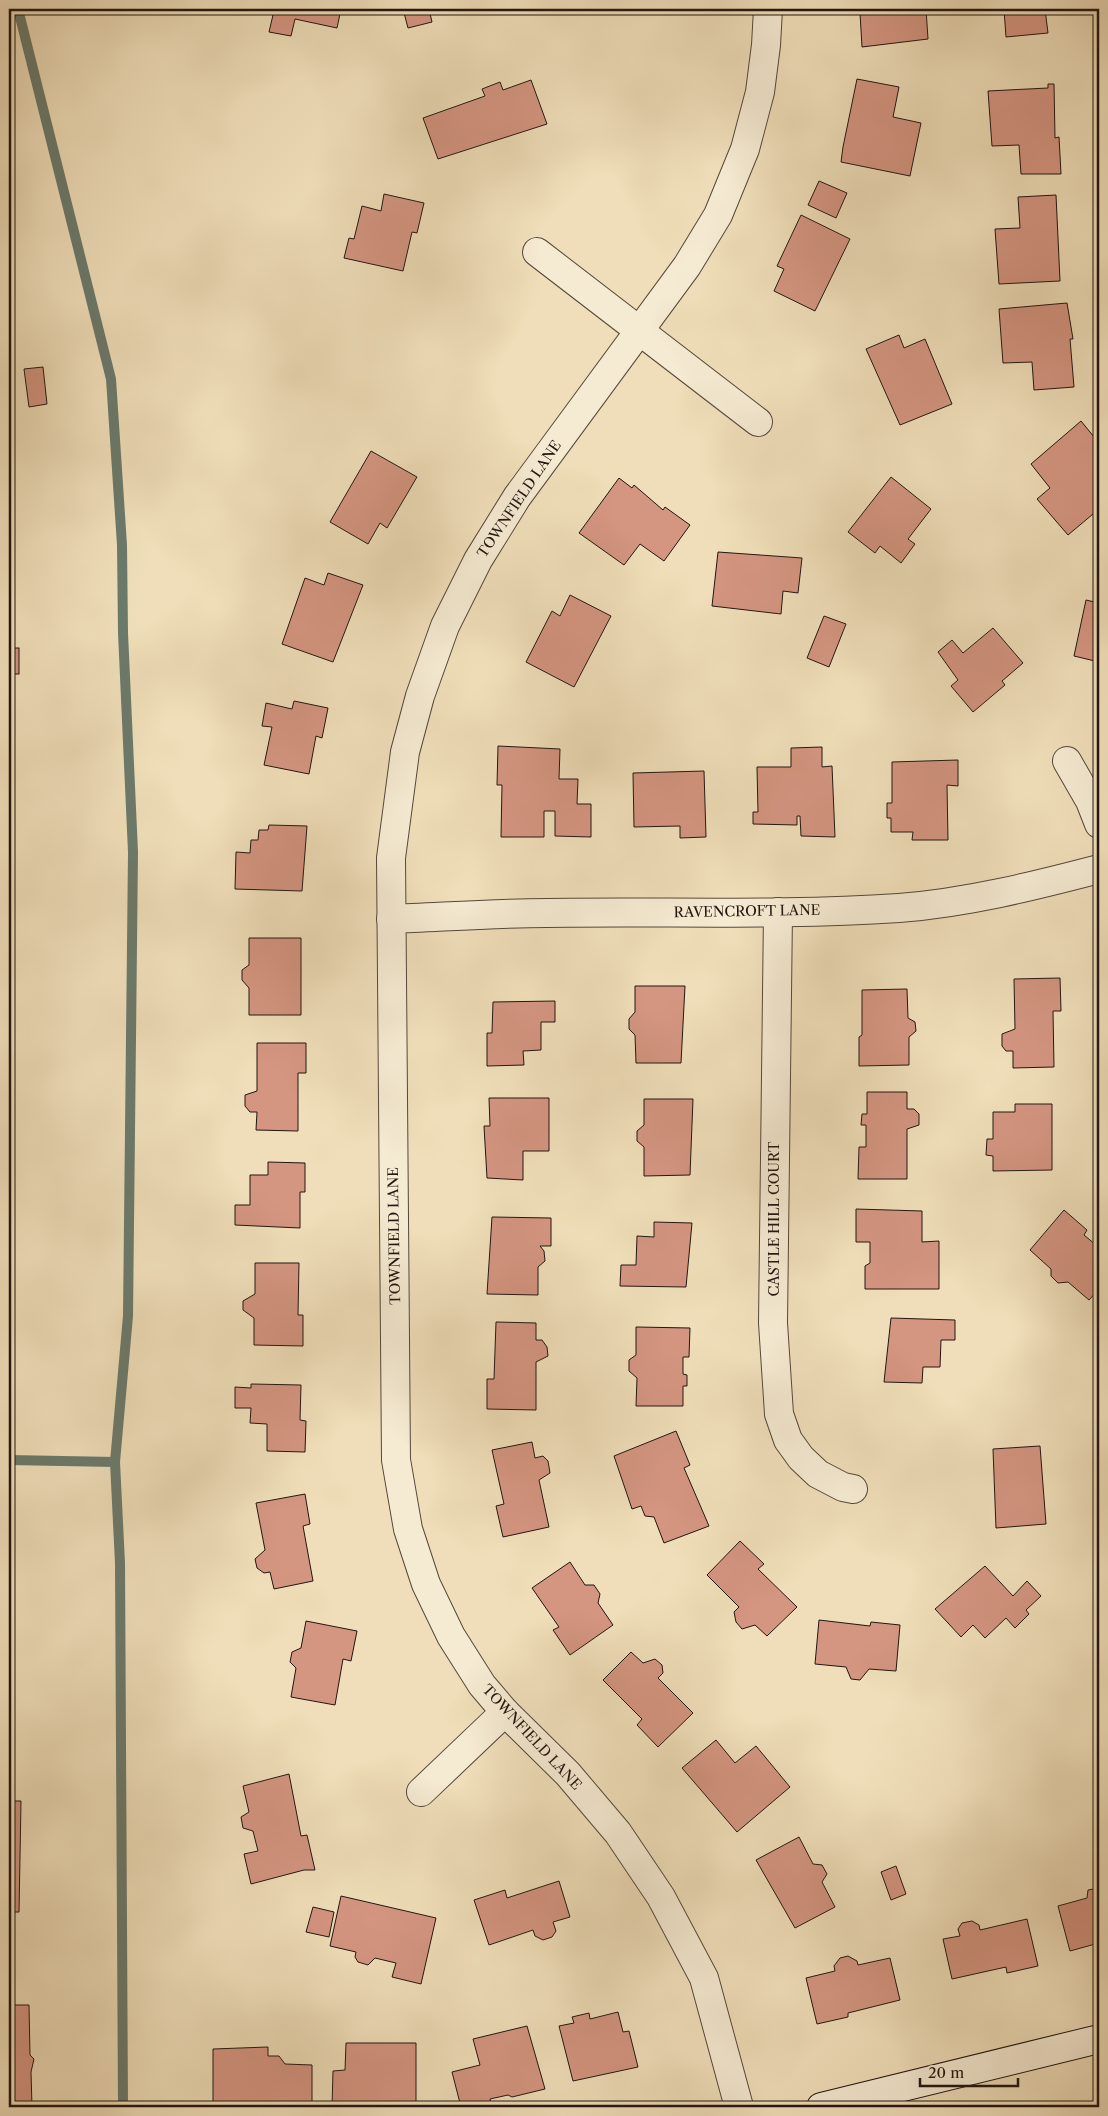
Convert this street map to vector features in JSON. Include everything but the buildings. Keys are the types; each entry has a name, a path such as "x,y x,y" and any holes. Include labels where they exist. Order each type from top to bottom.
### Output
{"street":[{"name":"TOWNFIELD LANE","path":"739,2107 704,1978 661,1896 606,1818 568,1774 505,1712 482,1685 451,1636 426,1584 408,1529 396,1460 391,858 405,752 420,696 445,626 478,560 517,497 687,266 718,215 745,150 760,92 768,9"},
{"path":"537,252 758,422"},
{"path":"1067,761 1090,801 1099,824"},
{"name":"RAVENCROFT LANE","path":"391,919 545,913 778,912 900,908 949,902 1036,885 1099,869"},
{"name":"CASTLE HILL COURT","path":"778,912 773,1323 779,1414 788,1440 801,1458 818,1474 853,1489"},
{"path":"420,1792 505,1712"},
{"path":"821,2107 1099,2039"}],"waterway":[{"path":"18,9 111,379 122,545 123,633 133,852 128,1316 115,1462"},
{"path":"9,1460 115,1462 120,1563 123,2107"}]}
